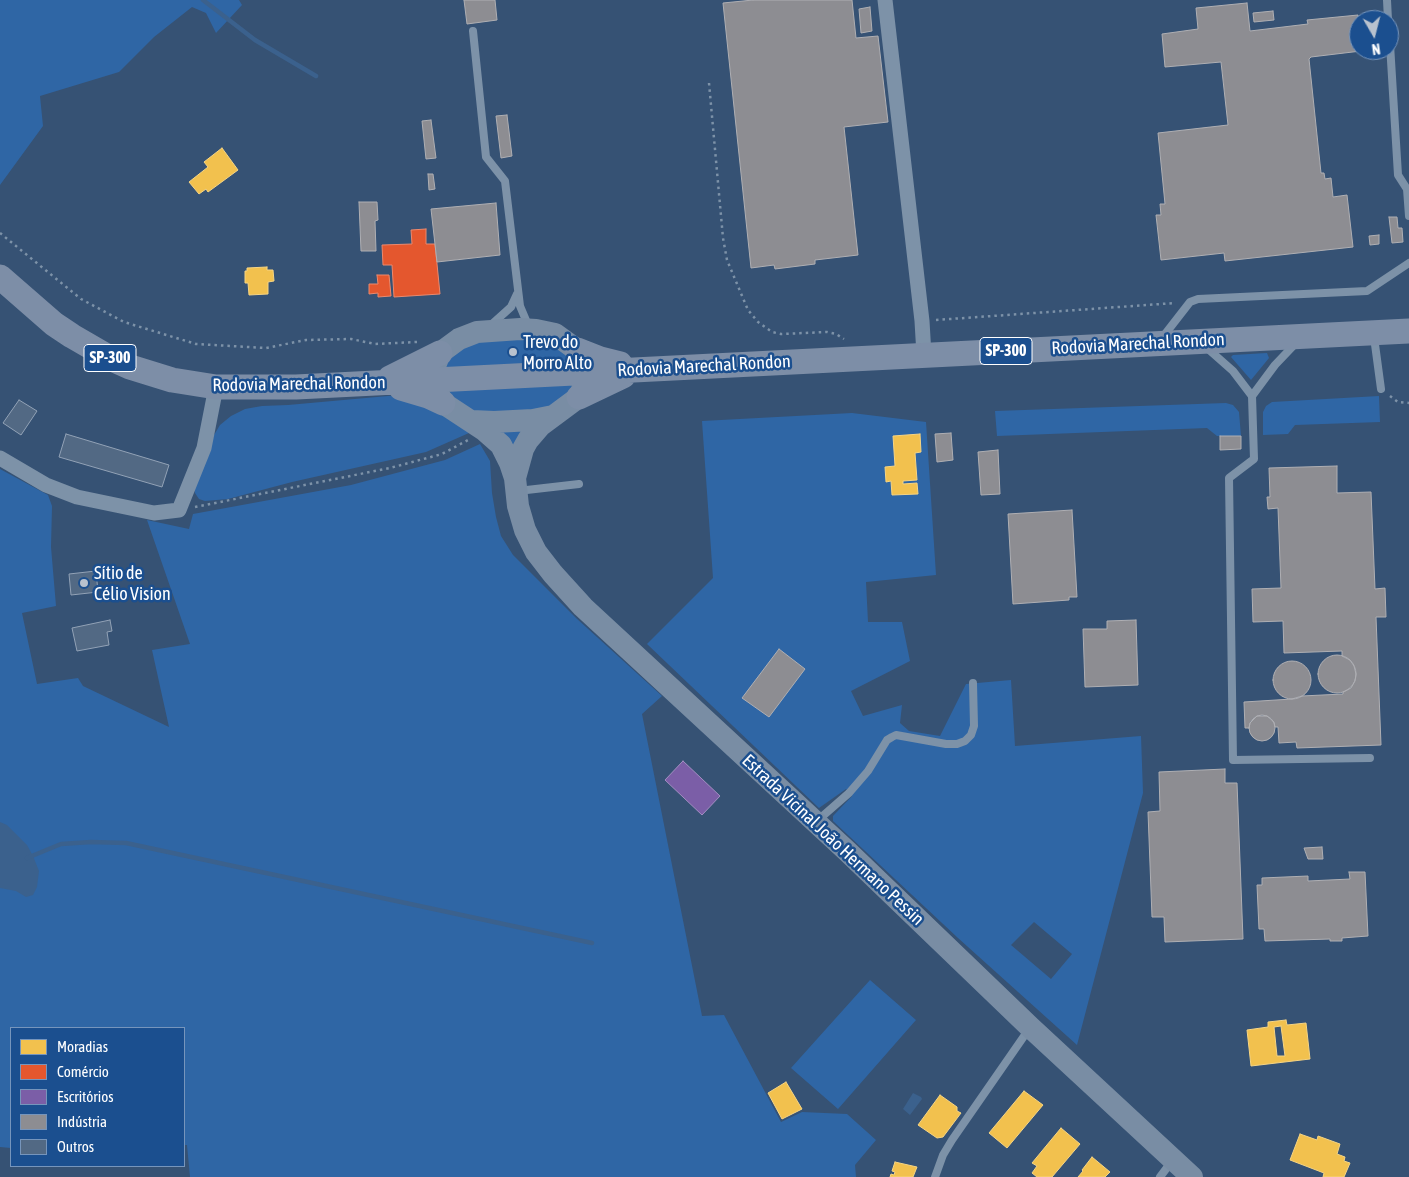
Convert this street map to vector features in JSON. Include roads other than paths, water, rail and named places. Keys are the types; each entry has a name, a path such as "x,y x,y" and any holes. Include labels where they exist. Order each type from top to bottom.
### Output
{"main road":[{"name":"Rodovia Marechal Rondon","path":"0,277 54,324 110,358 130,367 172,380 216,387 267,388 379,383 438,391 582,361 639,369 1409,330"},
{"path":"379,383 406,371 431,347 484,331 530,329 555,334 582,361 586,381 579,396"},
{"path":"431,347 438,391"},
{"path":"579,396 639,369"},
{"name":"Estrada Vicinal João Hermano Pessin","path":"438,391 501,445 508,458 516,484 522,521 529,538 539,557 583,607 815,822 1030,1027 1167,1168 1192,1177"},
{"name":"Estrada Vicinal João Hermano Pessin","path":"516,484 523,449 528,440 540,426 579,396"},
{"path":"478,425 553,416"}],"street":[{"path":"885,0 922,321 924,355"},
{"path":"0,458 46,485 77,497 154,514 179,510 204,448 216,387"}],"lane":[{"path":"473,31 486,157 505,181 518,292 523,316 530,329"},
{"path":"1391,60 1398,175 1408,189 1409,216"},
{"path":"1158,343 1190,302 1198,299 1367,291 1409,263"},
{"path":"484,331 511,307 518,292"},
{"path":"1373,332 1380,389"},
{"path":"1252,396 1275,365 1302,336"},
{"path":"1197,341 1233,371 1252,396 1254,459 1229,478 1232,760 1370,758"},
{"path":"516,484 579,484"},
{"path":"815,822 849,793 868,771 887,740 892,737 896,736 946,744 957,744 966,741 971,735 974,726 972,683"},
{"path":"935,1177 952,1140 1030,1027"}],"waterway":[{"path":"203,0 255,40 316,76"},
{"path":"27,858 61,844 91,842 126,843 592,943"}],"place":[{"name":"Trevo do Morro Alto","path":"513,352"},
{"name":"Sítio de Célio Vision","path":"84,583"}]}
